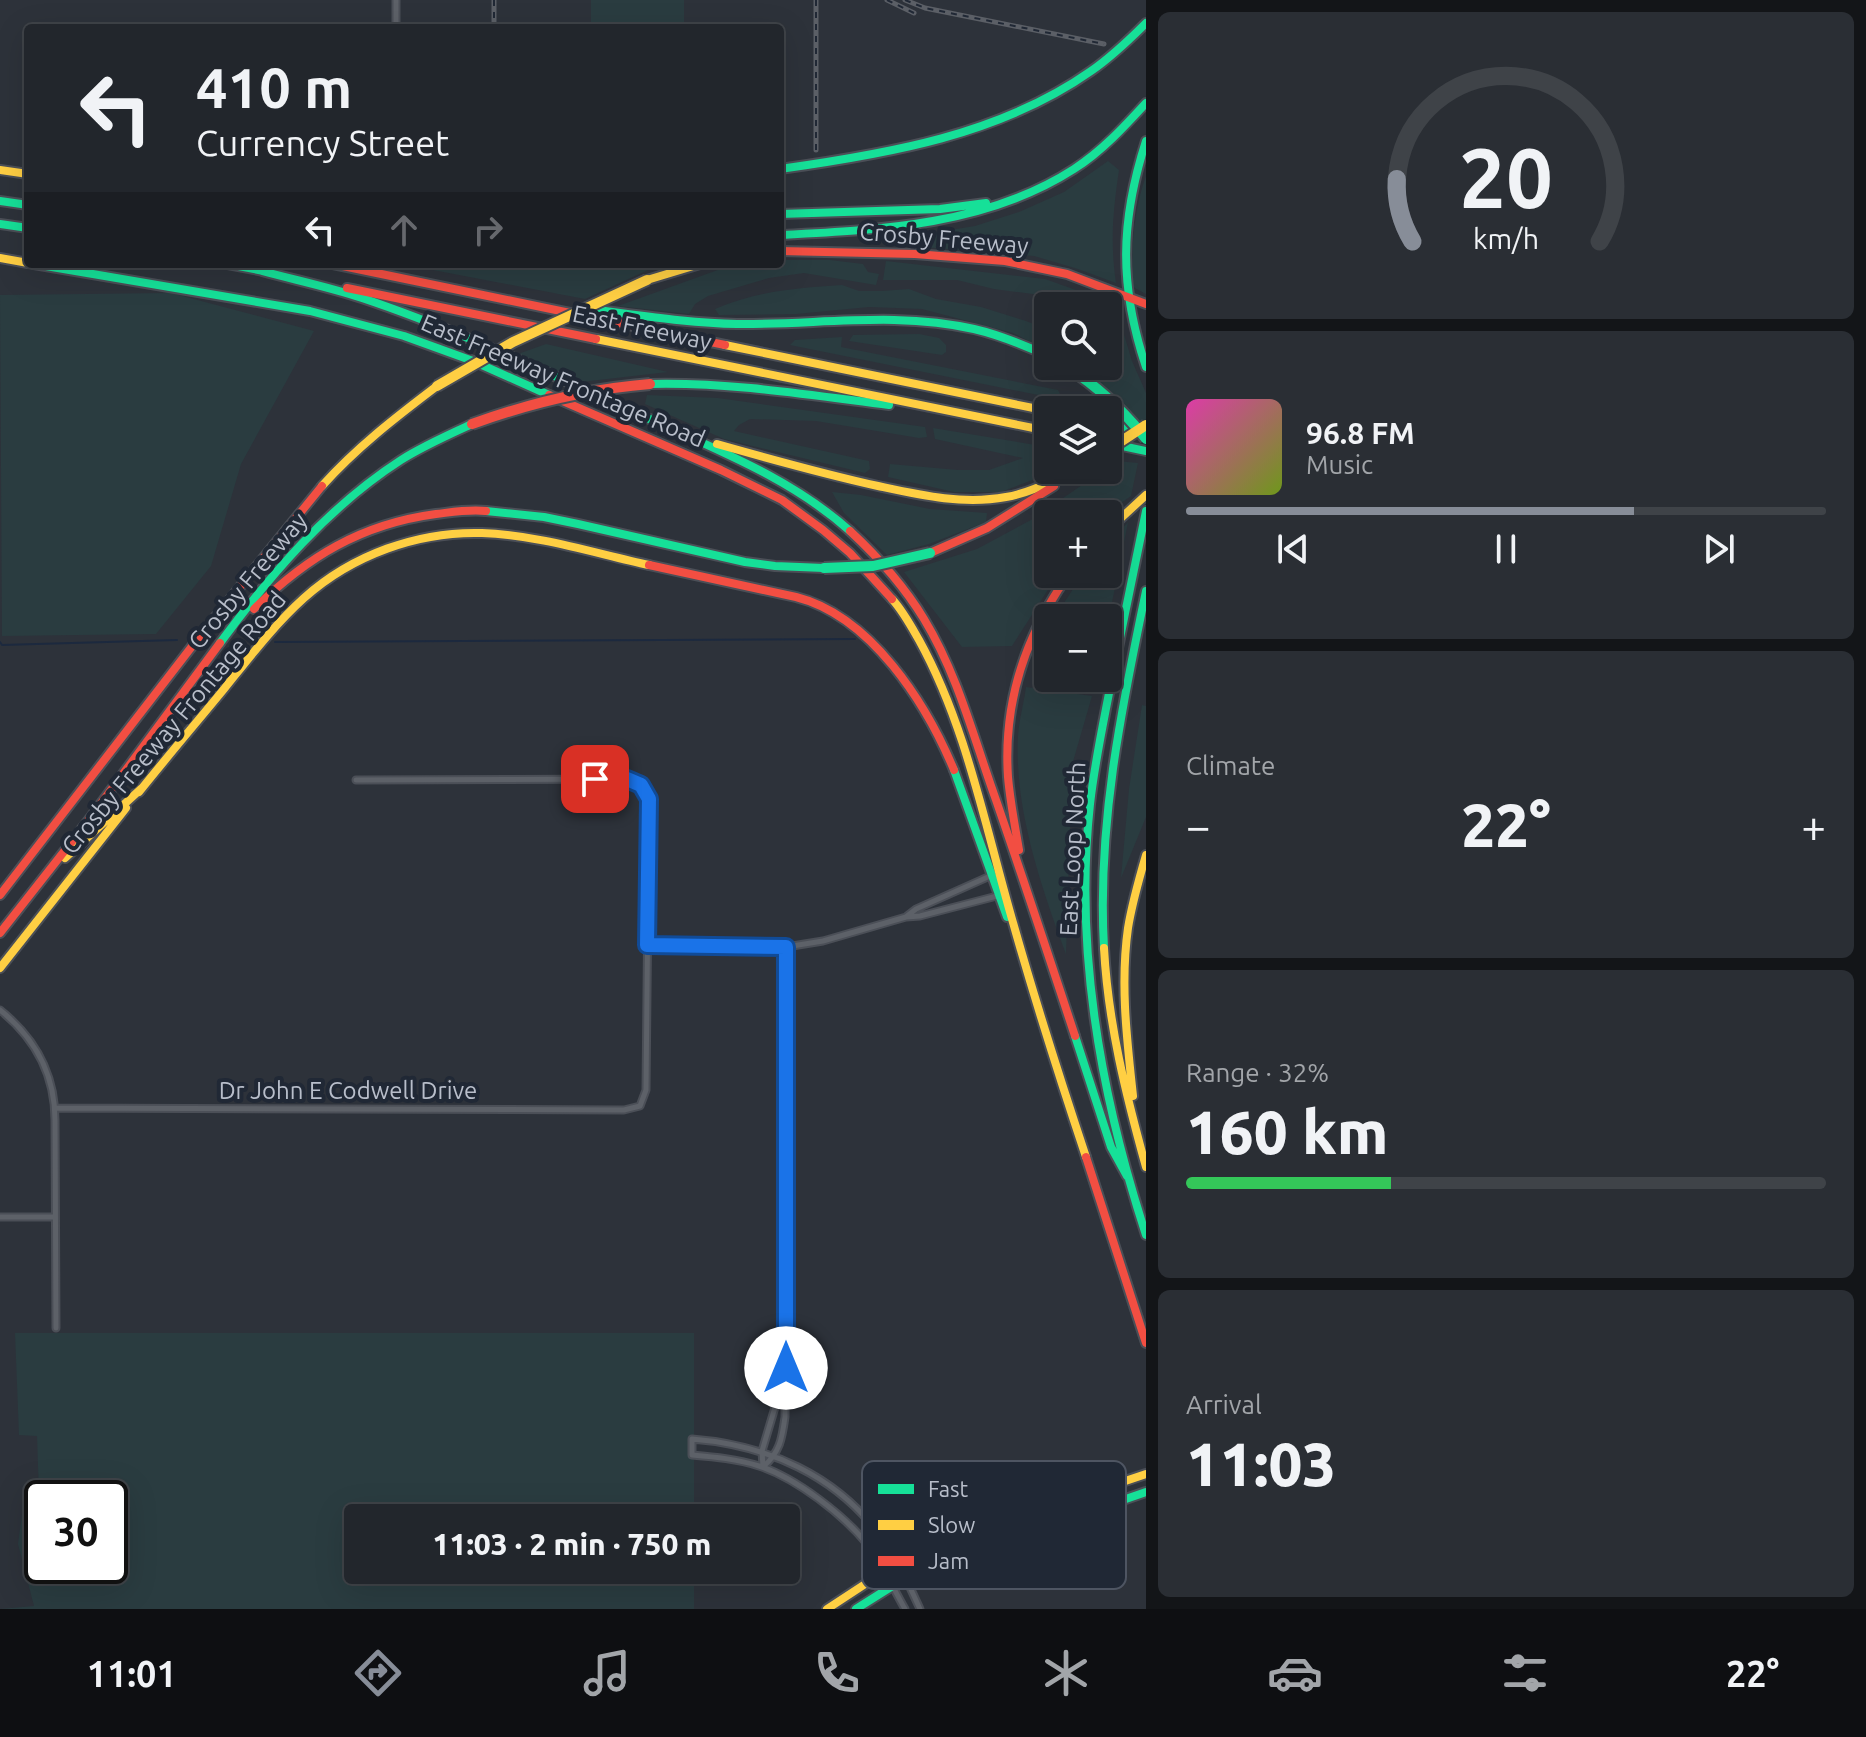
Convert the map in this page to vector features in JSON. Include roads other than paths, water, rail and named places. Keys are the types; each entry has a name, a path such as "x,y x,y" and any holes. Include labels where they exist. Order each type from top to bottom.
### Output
{"main road":[{"path":"784,168 881,154 998,119 1046,97 1111,58 1146,23"},
{"path":"784,235 941,219 1000,205 1053,181 1088,159 1146,103"},
{"path":"1146,141 1130,201 1125,261 1131,313 1146,367"},
{"path":"0,170 24,173"},
{"path":"784,214 960,207 1010,197 1053,181"},
{"path":"0,201 24,204"},
{"path":"0,224 24,227"},
{"name":"Crosby Freeway","path":"784,251 870,252 1018,263 1080,278 1146,304"},
{"path":"0,258 24,262"},
{"name":"East Freeway Frontage Road","path":"57,268 310,311 404,336 473,361 782,500 850,553 896,603 920,640 960,734 1017,937"},
{"name":"East Freeway","path":"247,268 1034,428"},
{"name":"East Freeway","path":"352,268 1034,408"},
{"name":"Crosby Freeway","path":"0,895 209,625 338,468 385,425 466,366 519,338 675,268"},
{"path":"262,271 342,292 414,318 681,433 788,486 823,508 873,552 911,600 937,643 964,705 1111,1147 1127,1176"},
{"path":"510,301 703,322 773,324 928,320 986,330 1034,349"},
{"path":"1086,380 1101,390 1146,439"},
{"name":"Crosby Freeway","path":"0,933 297,546 340,506 401,460 427,445 502,412 564,395 650,384 733,386 958,413"},
{"path":"1122,441 1146,425"},
{"path":"681,433 839,477 934,497 981,501 1008,497 1046,484"},
{"path":"1122,446 1146,451"},
{"path":"219,644 294,572 331,546 384,524 415,517 475,510 537,517 617,532 748,562 824,568 873,566 930,553 987,528 1055,484"},
{"path":"1122,517 1146,495"},
{"name":"East Loop North","path":"1146,511 1100,738 1090,805 1086,880 1086,933 1095,1029 1127,1176 1146,1235"},
{"name":"Crosby Freeway Frontage Road","path":"0,968 142,788 279,623 320,585 349,566 424,538 449,534 483,533 547,542 820,604 856,630 888,659 929,714 947,752 997,896 1017,937"},
{"path":"1023,876 1007,775 1007,734 1024,656 1058,588"},
{"name":"East Loop North","path":"1146,591 1113,762 1102,894 1111,1020 1146,1167"},
{"path":"46,876 142,788"},
{"path":"1136,1134 1124,1014 1124,970 1127,931 1146,855"},
{"path":"1017,937 1146,1343"},
{"path":"1126,1481 1146,1474"},
{"path":"1126,1499 1146,1492"},
{"path":"827,1609 862,1586"},
{"path":"856,1609 887,1589"}],"street":[{"path":"396,0 396,24"},
{"path":"356,780 627,779 641,785 649,799 647,945 786,947 823,941 906,917 997,896"},
{"path":"906,917 916,909 990,876"},
{"path":"945,896 949,908"},
{"name":"Dr John E Codwell Drive","path":"55,1108 624,1110 640,1106 646,1090 647,945"},
{"path":"763,1467 774,1457 783,1434 785,1417 786,947"},
{"path":"0,1010 26,1034 39,1054 47,1071 55,1108 56,1328"},
{"path":"0,1217 55,1217"},
{"path":"763,1467 762,1451 786,1368"},
{"path":"862,1514 817,1478 762,1451 692,1439 692,1455 763,1467 825,1505 862,1539"},
{"path":"894,1589 905,1609"},
{"path":"911,1589 920,1609"}],"waterway":[{"path":"275,642 855,639"},
{"path":"0,642 2,645 177,640"}],"railway":[{"path":"494,0 494,24"},
{"path":"816,0 816,150"},
{"path":"887,0 914,13"},
{"path":"905,0 925,8 1104,44"}]}
